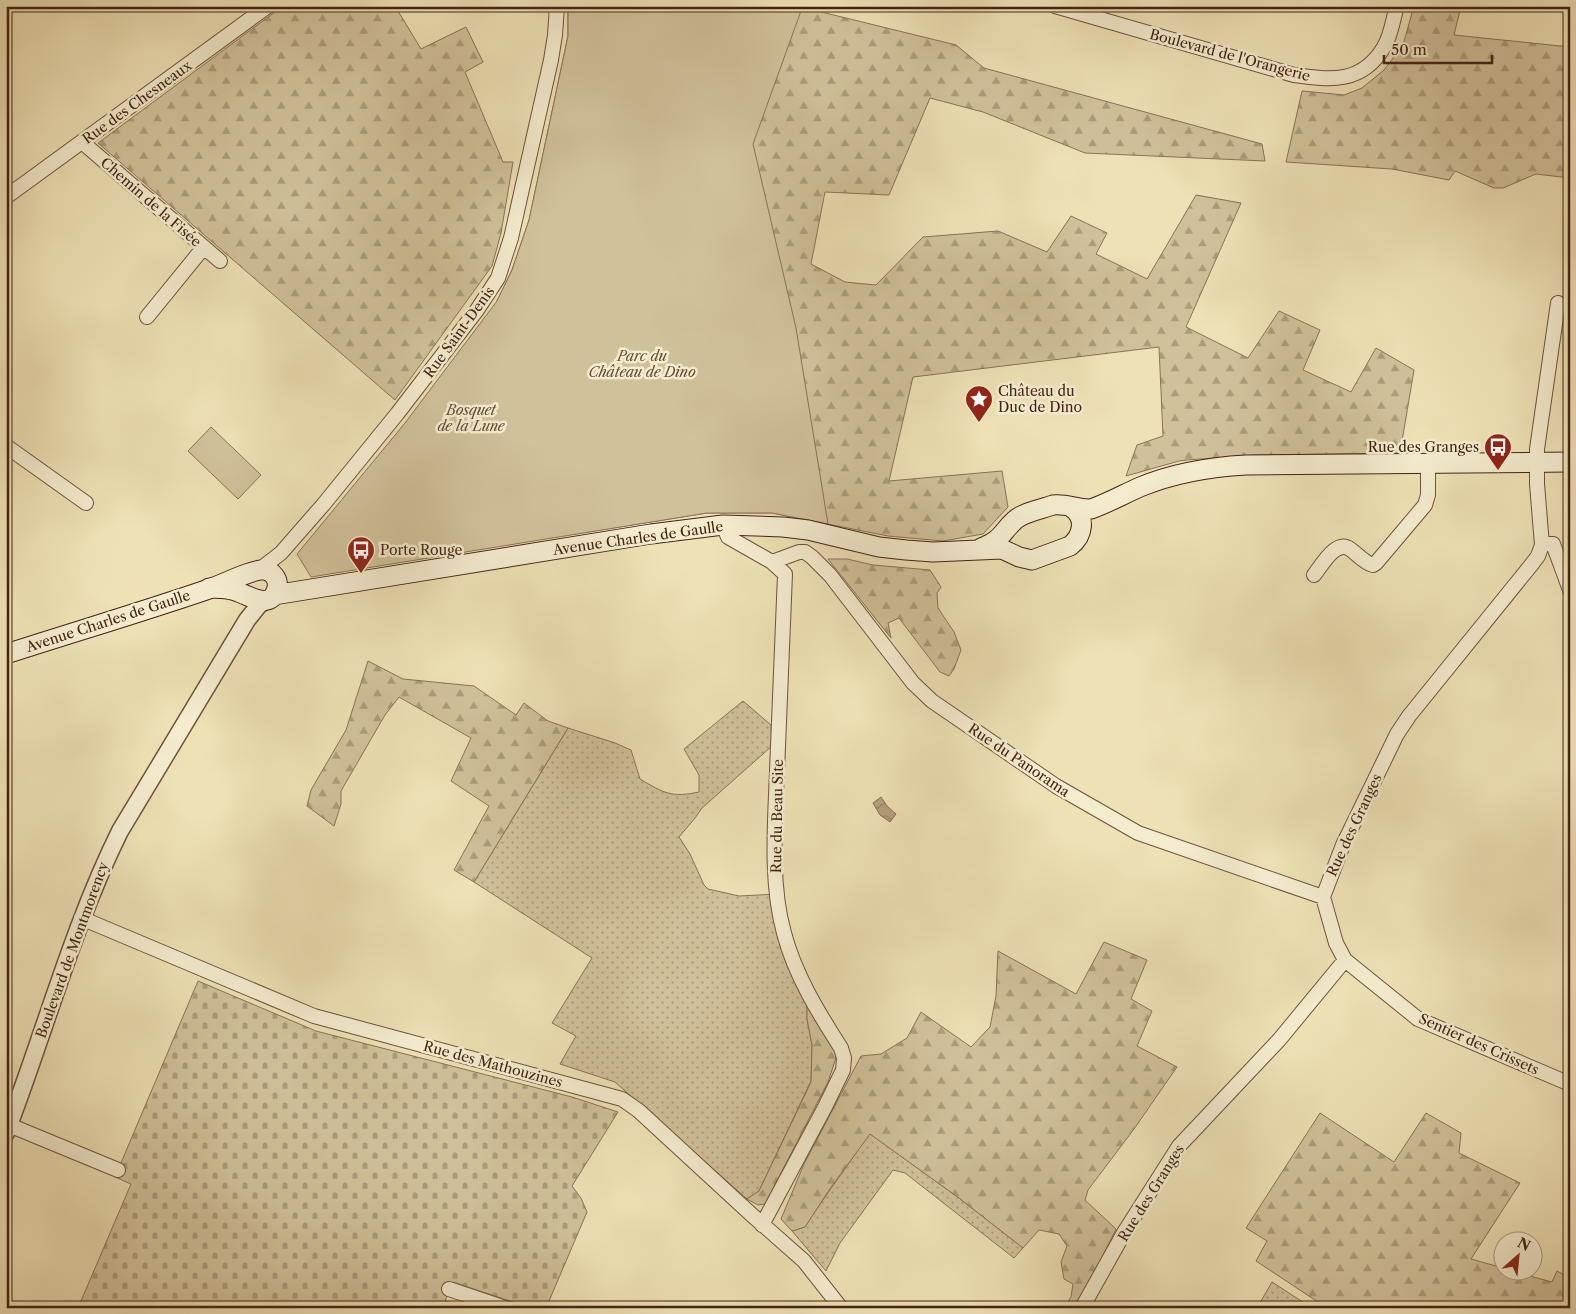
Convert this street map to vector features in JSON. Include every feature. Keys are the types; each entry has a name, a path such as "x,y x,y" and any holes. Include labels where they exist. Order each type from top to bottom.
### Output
{"main road":[{"name":"Avenue Charles de Gaulle","path":"977,549 994,542 1020,517 1053,505 1066,504 1071,507 1091,509 1141,487 1174,476 1228,466 1570,462"},
{"name":"Avenue Charles de Gaulle","path":"6,654 209,588 263,586 300,590 659,533 723,525 783,527 808,530 879,547 906,550 933,552 1002,549 1025,559 1038,559 1070,546 1079,537 1082,528 1093,513 1107,503"},
{"path":"1071,507 1076,510 1081,518 1082,528"},
{"path":"1012,523 1007,537 1008,544 1014,553"}],"street":[{"name":"Rue des Chesneaux","path":"6,197 268,6"},
{"name":"Rue Saint-Denis","path":"263,586 276,565 280,554 397,414 477,310 498,278 511,238 551,60 555,35 556,6"},
{"name":"Boulevard de l'Orangerie","path":"1055,6 1294,75 1320,79 1347,77 1370,65 1385,46 1397,6"},
{"name":"Chemin de la Fisée","path":"82,142 220,261"},
{"path":"147,317 204,247"},
{"path":"1558,303 1537,449 1537,484 1542,543 1553,544 1570,590"},
{"path":"6,446 86,503"},
{"path":"1314,574 1337,547 1343,546 1348,548 1372,565 1376,563 1428,501 1428,463"},
{"path":"723,525 728,537 772,562"},
{"name":"Rue des Granges","path":"1323,897 1343,845 1397,734 1409,716 1532,564 1541,550 1542,543"},
{"name":"Rue du Panorama","path":"772,562 799,552 805,552 812,557 830,576 913,683 932,701 1056,786 1138,833 1323,897"},
{"name":"Rue du Beau Site","path":"762,1225 829,1099 843,1070 844,1058 841,1048 803,984 792,960 783,932 774,848 784,574 772,562"},
{"name":"Boulevard de Montmorency","path":"8,1129 81,918 103,864 120,831 247,620 263,586"},
{"path":"1323,897 1336,943 1345,960"},
{"name":"Rue des Mathouzines","path":"81,918 314,1016 622,1099 638,1111 804,1261 841,1308"},
{"name":"Rue des Granges","path":"1082,1308 1125,1231 1179,1146 1279,1040 1345,960"},
{"name":"Sentier des Crissets","path":"1345,960 1418,1019 1570,1084"},
{"path":"8,1129 118,1170"},
{"path":"449,1289 505,1308"}],"green space":[{"path":"283,6 395,6 421,49 466,27 483,62 465,72 503,162 513,162 501,233 492,266 395,400 98,143"},
{"path":"568,6 797,6 956,45 984,68 1262,144 1265,161 1085,153 983,112 930,98 889,195 825,192 811,264 845,282 876,285 923,237 998,231 1047,252 1071,216 1107,233 1096,254 1147,279 1196,195 1241,203 1186,327 1248,358 1279,311 1320,330 1303,370 1351,392 1376,348 1414,370 1400,453 1255,455 1187,460 1126,476 1137,445 1163,436 1159,347 913,377 889,481 1002,471 1008,507 983,534 943,541 888,536 772,513 707,513 575,534 497,301 512,270 529,220 568,36"},
{"name":"Parc du Château de Dino","path":"568,6 794,6 802,8 753,144 796,328 828,524 772,513 707,513 311,577 297,554 405,423 497,301 512,270 529,220 568,36"},
{"path":"1414,6 1461,6 1454,35 1570,47 1570,178 1536,174 1503,188 1494,188 1455,171 1449,180 1392,169 1286,162 1302,91 1344,95 1362,88 1384,70 1403,45"},
{"path":"211,427 261,475 238,499 188,451"},
{"path":"828,559 847,559 873,565 930,570 941,587 937,593 938,608 954,632 961,650 954,669 949,676 940,672 899,618 888,623 891,638"},
{"path":"368,661 403,679 474,686 516,715 524,703 548,721 568,728 474,882 454,870 489,806 451,781 471,738 399,697 385,715 341,791 341,804 334,826 307,806 311,790 346,730"},
{"path":"743,701 771,725 772,746 702,808 679,837 690,854 704,885 708,889 739,896 778,894 807,1003 807,1019 812,1045 811,1081 759,1191 747,1199 615,1082 560,1064 576,1036 552,1023 592,958 474,882 568,728 631,750 640,779 655,788 668,793 689,794 699,792 699,775 684,749"},
{"path":"1104,942 1147,960 1131,999 1152,1011 1137,1046 1177,1067 1134,1129 1088,1190 1085,1200 1116,1229 1077,1308 1064,1308 1071,1297 1073,1284 1064,1279 1061,1262 1067,1246 1059,1234 1039,1230 1023,1248 959,1198 870,1134 829,1190 805,1227 792,1231 781,1219 804,1164 861,1056 881,1054 907,1038 921,1012 971,1047 990,1027 996,996 998,951 1076,994"},
{"path":"198,981 316,1031 572,1097 618,1112 572,1186 581,1198 587,1212 546,1308 531,1308 453,1282 445,1301 474,1308 78,1308 131,1184 115,1177"},
{"path":"807,1003 833,1043 836,1058 828,1082 765,1204 758,1205 747,1199 759,1191 811,1082 812,1045 807,1019"},
{"path":"1320,1113 1394,1162 1426,1113 1461,1133 1459,1153 1520,1183 1471,1259 1494,1265 1494,1282 1544,1282 1544,1280 1552,1282 1557,1271 1570,1278 1570,1308 1327,1308 1256,1261 1267,1241 1246,1228"},
{"path":"869,1133 959,1198 1023,1248 1014,1258 905,1173 893,1170 840,1243 826,1271 792,1231 805,1227"},
{"path":"1272,1282 1312,1308 1257,1308"}],"water":[{"path":"881,797 896,814 890,822 880,815 873,803"}],"place":[{"name":"Château du Duc de Dino","path":"979,423"},
{"name":"Rue des Granges","path":"1498,471"},
{"name":"Porte Rouge","path":"361,574"}],"park label":[{"name":"Bosquet de la Lune","path":"471,418"}]}
